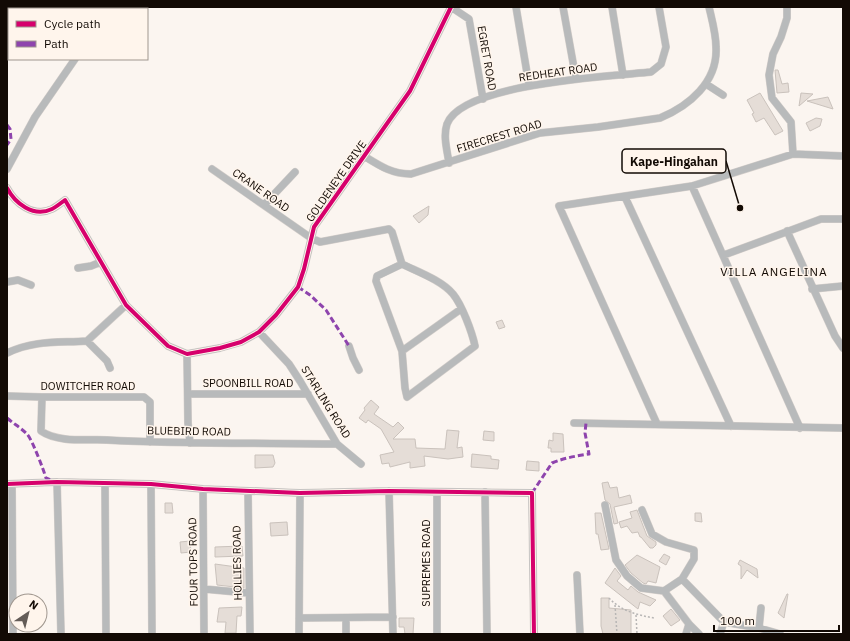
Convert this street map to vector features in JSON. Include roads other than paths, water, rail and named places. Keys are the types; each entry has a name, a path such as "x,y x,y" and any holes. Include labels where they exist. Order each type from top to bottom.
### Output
{"street":[{"name":"EGRET ROAD","path":"451,7 469,19 483,99"},
{"name":"GOLDENEYE DRIVE","path":"187,354 220,348 241,342 259,332 276,315 298,287 314,227 410,91 451,7"},
{"path":"516,7 529,85"},
{"path":"563,7 576,79"},
{"path":"612,7 623,75"},
{"name":"REDHEAT ROAD","path":"449,162 445,134 448,122 463,107 483,99 529,85 651,72 661,64 666,47 659,7"},
{"name":"FIRECREST ROAD","path":"364,156 385,170 399,174 411,174 540,133 598,127 660,118 690,102 706,84 713,71 717,48 709,7"},
{"path":"787,7 787,18 781,37 773,54 769,75 772,98 790,122 793,154"},
{"path":"7,169 35,118 74,60"},
{"path":"706,84 723,95"},
{"path":"658,424 559,206 692,186 793,154 843,156"},
{"name":"CRANE ROAD","path":"212,168 311,238 320,242 389,230 392,232 402,264"},
{"path":"264,205 295,172"},
{"path":"692,186 800,428"},
{"path":"7,188 12,198 19,205 28,209 43,211 51,209 65,200 126,305 168,346 187,354 190,443"},
{"path":"625,197 731,426"},
{"path":"724,255 821,219 843,219"},
{"path":"787,231 812,289 835,336 843,348"},
{"path":"78,268 91,266 100,262"},
{"path":"402,264 441,285 453,294 475,346 407,397 404,388 402,351 376,281 377,276 382,272 402,264"},
{"path":"7,282 18,280 31,285"},
{"path":"812,289 843,286"},
{"path":"7,354 21,346 35,343 87,341 126,305"},
{"path":"402,351 461,310"},
{"name":"STARLING ROAD","path":"259,332 289,364 337,444 361,464"},
{"path":"87,341 107,361 110,368"},
{"path":"349,346 353,358 360,370"},
{"name":"SPOONBILL ROAD","path":"188,394 308,394"},
{"name":"DOWITCHER ROAD","path":"7,396 144,397 150,402 150,442"},
{"name":"BLUEBIRD ROAD","path":"42,397 41,432 46,435 64,438 190,443 337,444"},
{"path":"574,423 843,428"},
{"path":"57,482 61,634"},
{"path":"13,634 10,484 57,482 151,484 203,490 300,493 389,491 532,493 534,634"},
{"path":"105,484 106,634"},
{"path":"151,484 152,634"},
{"name":"FOUR TOPS ROAD","path":"203,490 204,634"},
{"name":"HOLLIES ROAD","path":"248,491 248,593 250,634"},
{"path":"389,491 393,634"},
{"name":"SUPREMES ROAD","path":"436,492 437,634"},
{"path":"485,492 487,634"},
{"path":"299,634 300,493"},
{"path":"605,505 616,560 628,576 641,588 664,591 682,579 694,559 694,550 666,542 652,534 642,510"},
{"path":"577,575 580,634"},
{"path":"682,579 724,622 759,628 780,634"},
{"path":"204,589 248,593"},
{"path":"664,591 689,624 699,634"},
{"path":"759,628 761,608"},
{"path":"299,618 393,617"},
{"path":"346,618 346,634"},
{"path":"720,634 724,622"},
{"path":"686,634 689,624"}],"place":[{"name":"Kape-Hingahan","path":"740,208"}],"district":[{"name":"VILLA ANGELINA","path":"774,272"}]}
